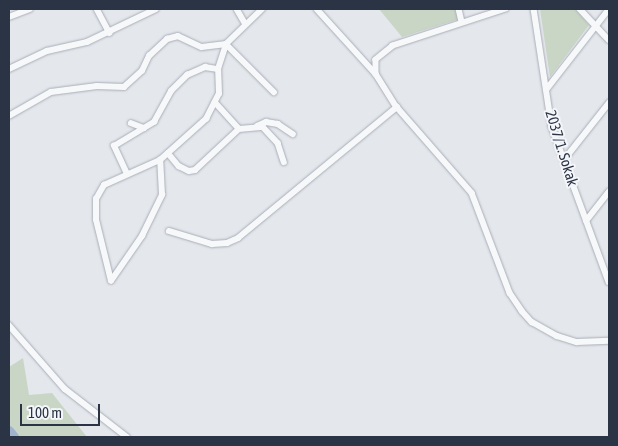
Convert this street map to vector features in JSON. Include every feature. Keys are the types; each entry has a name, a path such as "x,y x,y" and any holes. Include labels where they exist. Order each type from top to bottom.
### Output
{"street":[{"path":"9,17 30,9"},
{"path":"97,9 110,33"},
{"path":"9,69 47,51 87,42 110,33 156,9"},
{"path":"238,9 245,23"},
{"path":"160,160 162,195 138,242 111,281 94,207 104,184 160,160 206,118 219,94 218,69 226,44 245,23 262,9"},
{"path":"317,9 376,74 397,106 472,193 510,293 532,322 557,336 577,342 609,342"},
{"path":"459,9 462,22"},
{"path":"376,74 376,60 393,46 506,9"},
{"name":"2037/1. Sokak","path":"534,9 552,127 609,282"},
{"path":"580,9 609,40"},
{"path":"546,90 609,9"},
{"path":"9,116 51,92 97,86 124,86 142,71 149,56 167,39 178,36 202,47 226,44"},
{"path":"226,44 274,92"},
{"path":"127,174 114,146 144,128 158,116 170,91 187,76 204,67 218,69"},
{"path":"215,102 239,129"},
{"path":"564,160 609,103"},
{"path":"169,231 212,244 227,243 238,238 397,106"},
{"path":"168,152 179,166 189,171 195,170 239,129 266,122 278,124 293,134"},
{"path":"131,123 144,128"},
{"path":"255,126 269,130 278,143 284,162"},
{"path":"586,221 609,192"},
{"path":"9,325 65,389 126,437"}],"green space":[{"path":"379,9 457,9 459,19 402,37"},
{"path":"540,9 575,9 589,25 550,77"},
{"path":"23,358 29,395 52,393 87,437 9,437 9,367"}],"waterway":[{"path":"9,431 14,437"}]}
